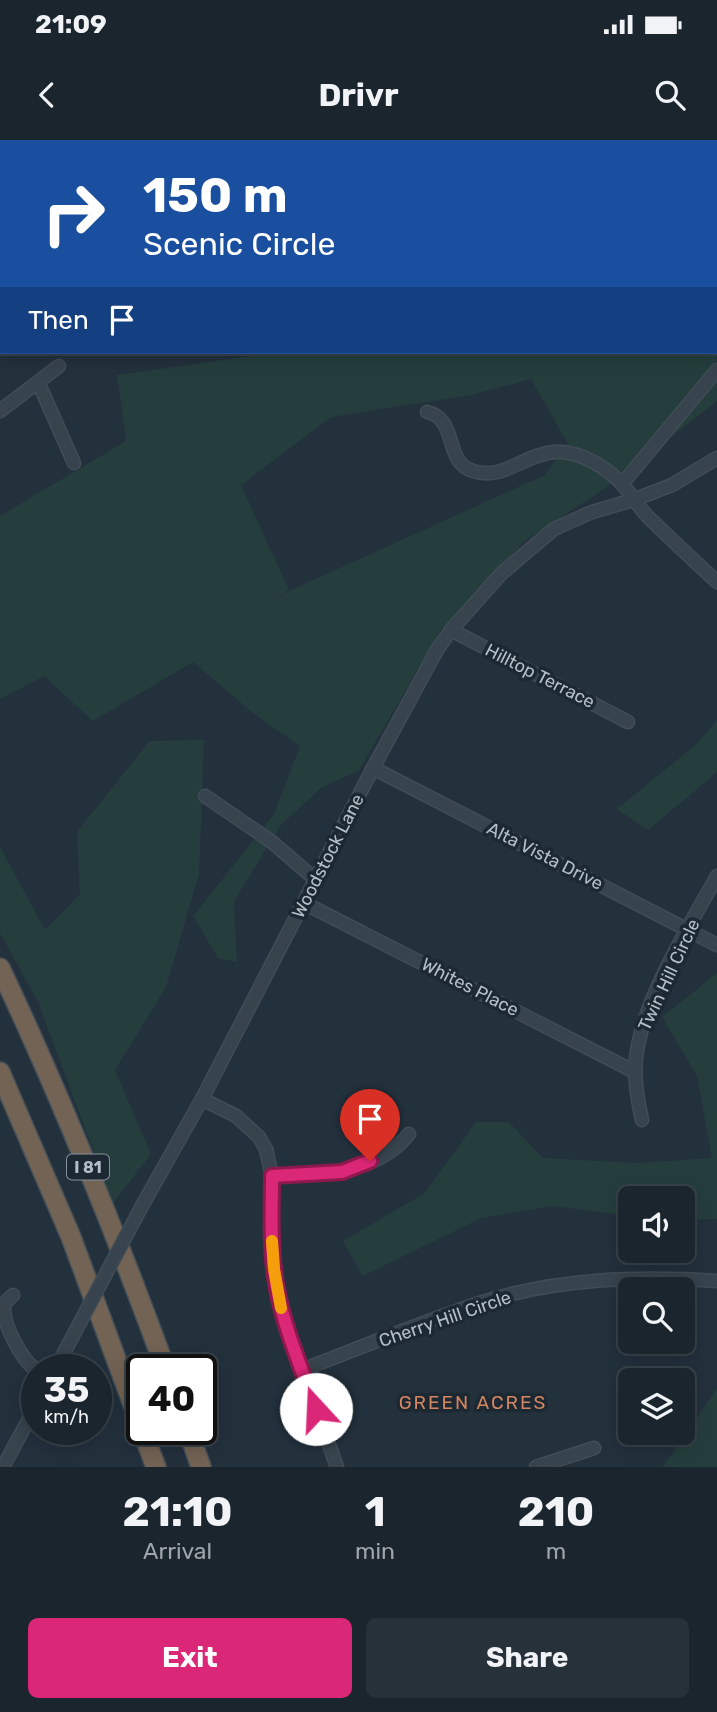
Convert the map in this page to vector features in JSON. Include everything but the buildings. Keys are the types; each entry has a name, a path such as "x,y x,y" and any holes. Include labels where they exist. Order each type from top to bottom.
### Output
{"highway":[{"name":"I 81","path":"0,968 69,1120 160,1354"},
{"name":"I 81","path":"0,1072 71,1237 126,1386"},
{"name":"I 81","path":"148,1445 156,1467"},
{"path":"193,1445 201,1467"}],"street":[{"path":"0,411 59,366"},
{"path":"622,484 717,370"},
{"path":"38,382 74,463"},
{"path":"427,412 439,416 445,423 456,456 466,468 473,471 495,473 539,454 556,452 573,454 594,463 622,484 633,500 717,582"},
{"name":"Woodstock Lane","path":"63,1354 202,1099 373,768 437,650 451,630 485,589 542,537 569,521 672,485 717,458"},
{"name":"Hilltop Terrace","path":"451,630 628,722"},
{"name":"Alta Vista Drive","path":"373,768 717,945"},
{"path":"205,796 272,842 316,880"},
{"name":"Twin Hill Circle","path":"642,1120 635,1072 646,1015 717,876"},
{"name":"Whites Place","path":"304,903 635,1072"},
{"path":"202,1099 236,1116 259,1137 270,1162 274,1269 285,1321 337,1467"},
{"path":"272,1176 325,1174 355,1168 401,1144 408,1134"},
{"name":"Cherry Hill Circle","path":"302,1370 483,1302 539,1289 604,1280 717,1281"},
{"path":"13,1295 5,1304 5,1341 21,1354"},
{"path":"3,1467 21,1434"},
{"path":"536,1467 594,1448"}],"green space":[{"path":"265,354 717,354 717,401 604,489 526,540 441,630 359,770 321,788 281,825 234,901 237,962 218,958 193,916 274,814 300,746 252,712 193,662 93,721 44,676 0,699 0,516 126,441 117,375","holes":["531,379 568,444 545,475 289,591 257,615 289,590 241,485 331,417 471,395"]},
{"path":"717,720 717,772 648,830 617,809 698,743"},
{"path":"204,740 199,874 166,987 115,1070 151,1154 113,1203 38,1002 0,933 0,847 45,930 80,894 77,832 150,741"},
{"path":"717,973 717,1219 695,1220 695,1186 618,1186 618,1214 553,1206 481,1218 363,1276 343,1241 425,1193 476,1122 509,1122 543,1158 637,1163 712,1158 697,1076 662,1017"},
{"path":"717,1389 717,1467 663,1467 678,1445 695,1445 695,1420"}],"slow traffic":[{"path":"272,1241 281,1308"}],"district":[{"name":"GREEN ACRES","path":"473,1402"}],"route":[{"path":"316,1409 278,1295 272,1241 272,1176 342,1172 370,1161"}]}
